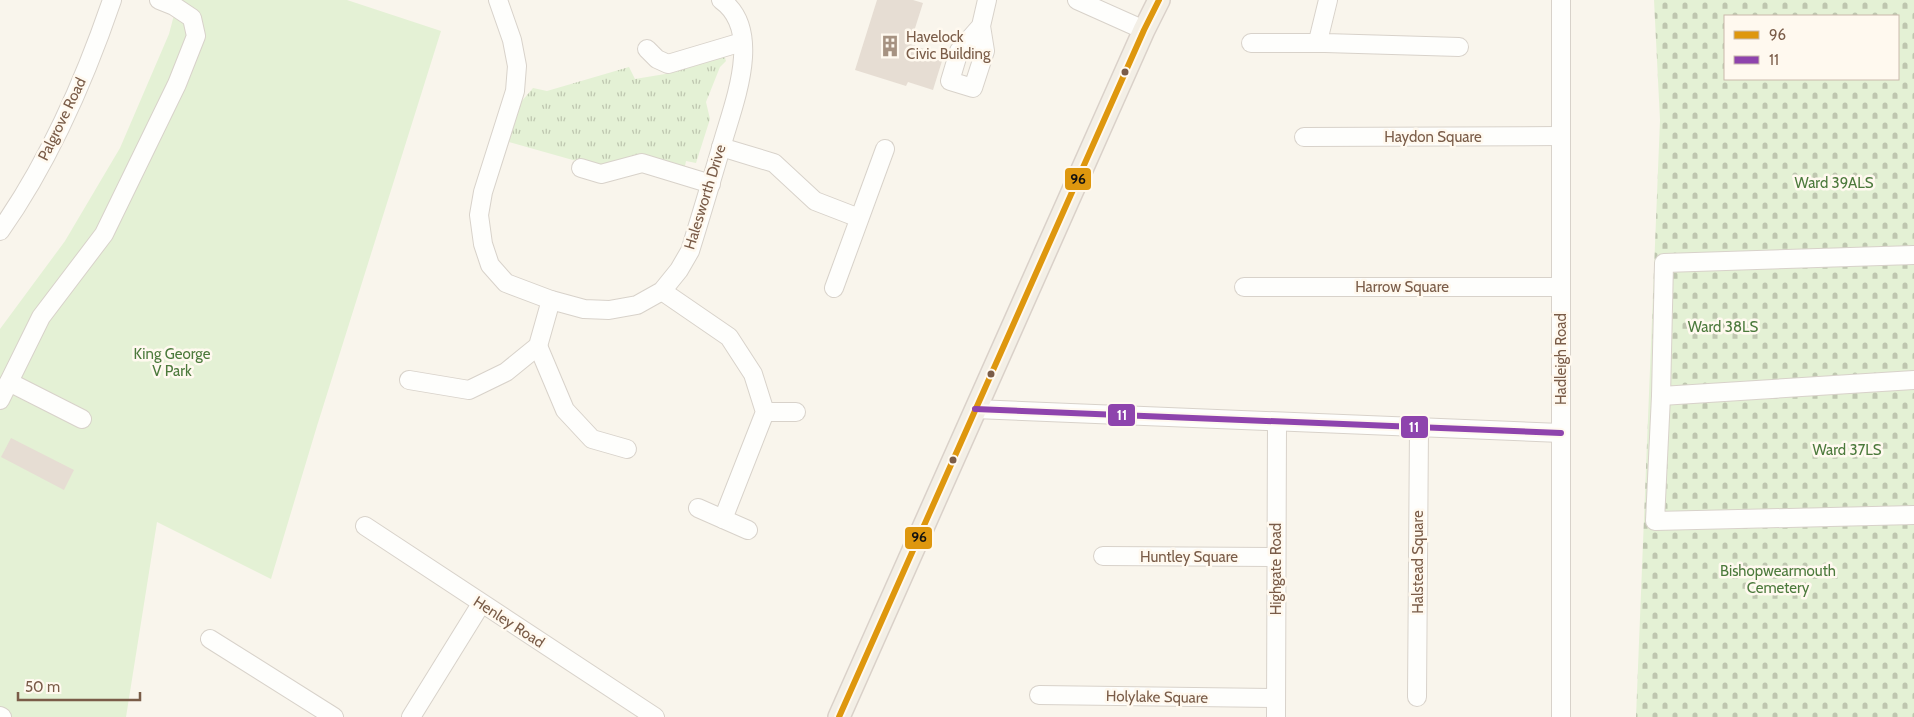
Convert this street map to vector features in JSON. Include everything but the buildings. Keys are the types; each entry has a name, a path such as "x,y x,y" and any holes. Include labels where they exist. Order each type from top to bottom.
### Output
{"main road":[{"path":"839,717 1158,1"}],"street":[{"name":"Palgrove Road","path":"0,231 17,207 50,146 81,81 112,0"},
{"path":"0,400 41,317 104,234 177,84 196,36 192,18 174,6 159,0"},
{"name":"Halesworth Drive","path":"498,0 512,40 518,66 516,91 479,215 483,244 490,265 506,283 551,300 584,309 608,310 637,305 662,291 679,270 690,251 739,87 743,52 742,42 740,27 728,2"},
{"path":"981,26 987,0"},
{"path":"1325,44 1319,37 1328,0"},
{"name":"Hadleigh Road","path":"1561,0 1561,717"},
{"path":"1089,2 1144,30"},
{"path":"647,49 657,59 668,64 742,42"},
{"path":"1251,43 1459,47"},
{"name":"Haydon Square","path":"1304,137 1561,136"},
{"path":"721,147 774,163 815,201 859,218"},
{"path":"834,288 885,149"},
{"path":"581,168 601,174 642,163 711,184"},
{"path":"1914,255 1664,263 1661,396 1655,521 1914,515"},
{"name":"Harrow Square","path":"1244,287 1561,287"},
{"path":"662,291 729,337 753,374 766,412 723,518"},
{"path":"409,380 469,390 506,372 538,346 551,300"},
{"path":"538,346 565,410 592,439 627,449"},
{"path":"1661,396 1914,380"},
{"path":"9,382 82,419"},
{"path":"975,409 1561,433"},
{"path":"766,412 796,412"},
{"name":"Highgate Road","path":"1276,717 1277,422"},
{"name":"Halstead Square","path":"1417,697 1419,427"},
{"path":"698,508 748,530"},
{"name":"Henley Road","path":"365,526 655,717"},
{"name":"Huntley Square","path":"1103,556 1276,557"},
{"path":"411,717 481,604"},
{"path":"210,639 334,717"},
{"name":"Holylake Square","path":"1038,695 1276,698"}],"green space":[{"name":"King George V Park","path":"178,0 347,0 441,31 271,579 157,522 126,717 0,717 0,329 65,241 120,148 169,34"},
{"name":"Bishopwearmouth Cemetery","path":"1654,0 1914,0 1914,717 1636,717 1660,120"},
{"path":"724,55 726,61 720,67 706,102 710,119 696,163 686,161 684,171 643,156 594,166 509,142 521,102 533,88 547,91 629,67 635,79 671,73 702,57"}],"transit line":[{"name":"96","path":"839,717 1159,0"},
{"name":"11","path":"975,409 1561,433"}],"place":[{"name":"Havelock Civic Building","path":"890,46"}],"park label":[{"name":"Ward 39ALS","path":"1834,183"},
{"name":"Ward 38LS","path":"1723,327"},
{"name":"Ward 37LS","path":"1847,450"}]}
